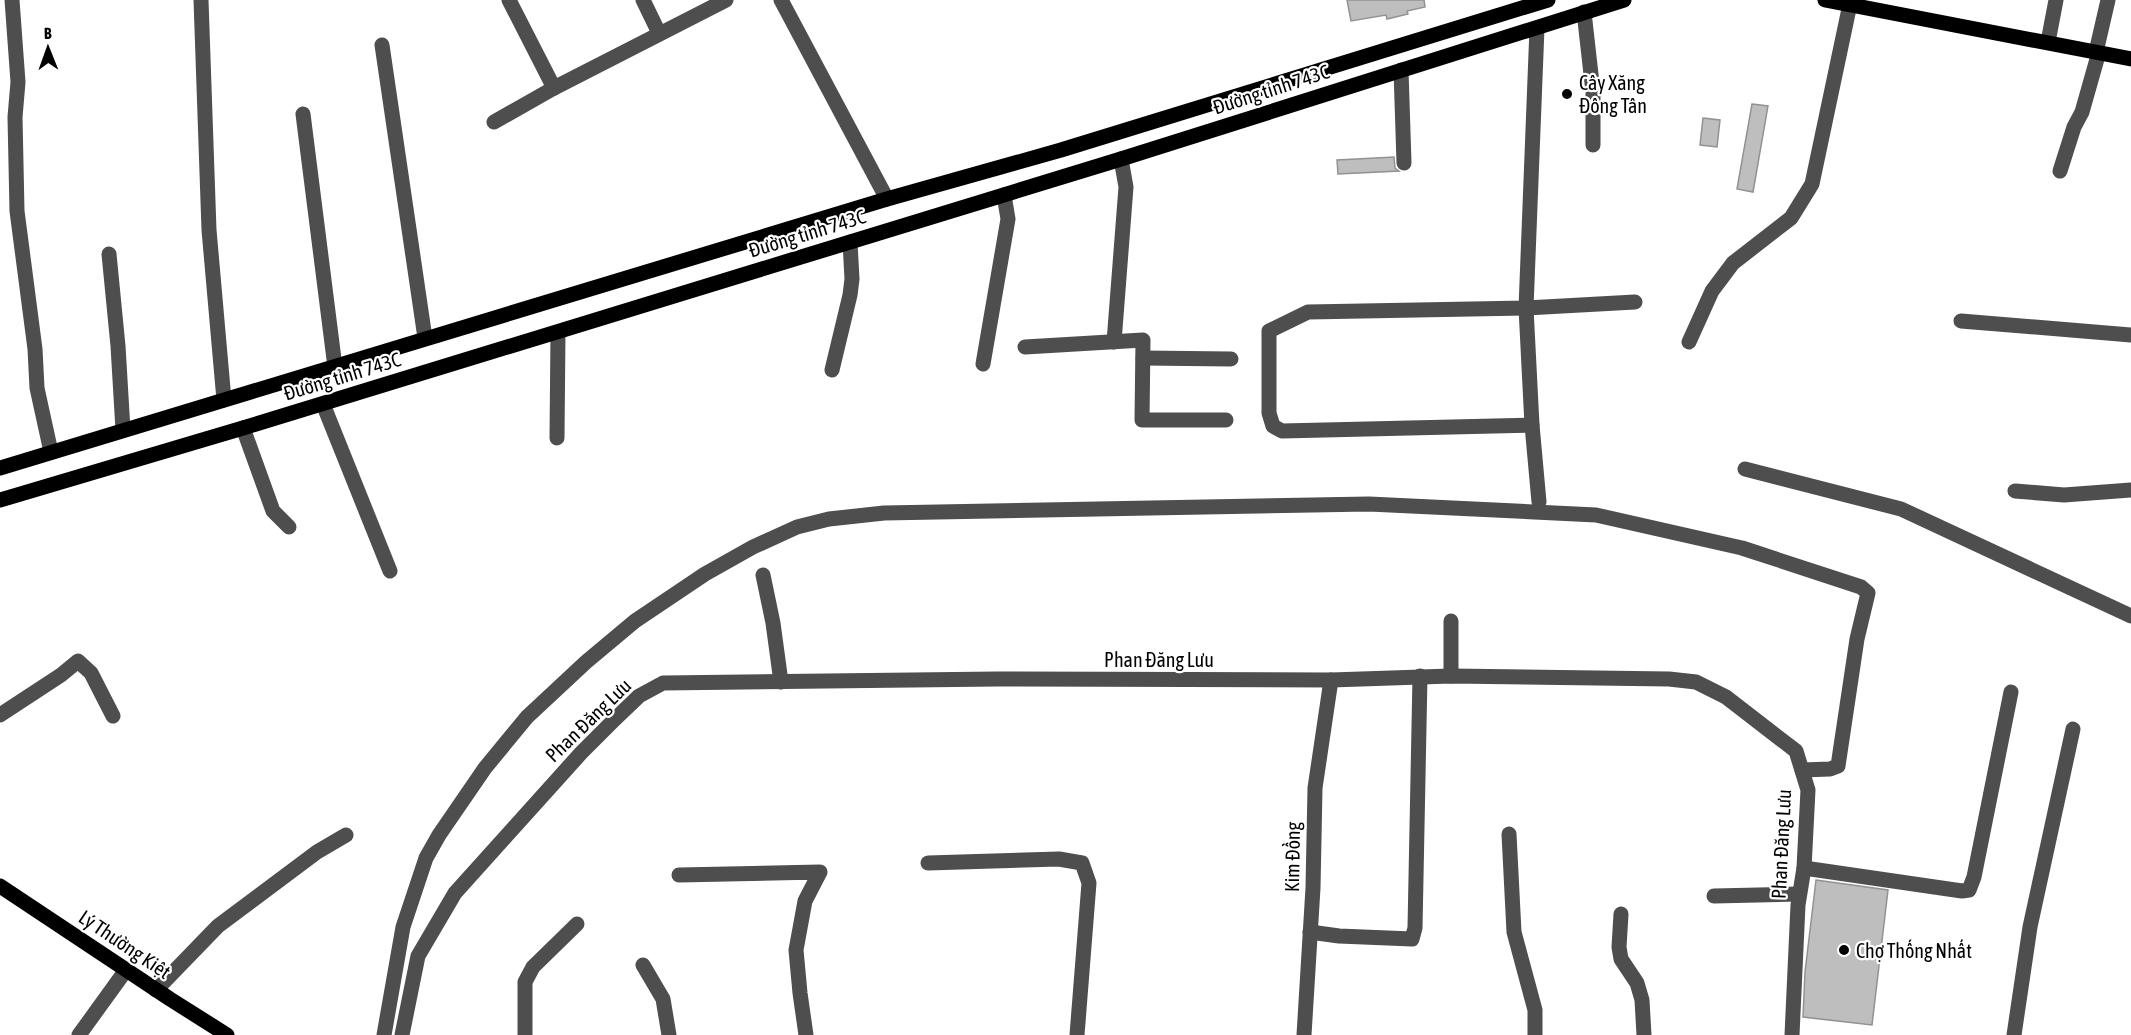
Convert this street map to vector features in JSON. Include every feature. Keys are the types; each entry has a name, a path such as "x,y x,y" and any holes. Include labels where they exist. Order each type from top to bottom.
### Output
{"main road":[{"name":"Đường tỉnh 743C","path":"0,468 887,199 1061,150 1548,0"},
{"name":"Đường tỉnh 743C","path":"0,500 323,404 1121,159 1536,28 1591,7 1624,0"},
{"path":"1825,0 1850,4 1874,4 2131,59"},
{"name":"Lý Thường Kiệt","path":"0,885 227,1035"}],"street":[{"path":"12,0 18,82 7,116 35,349 37,388 51,452"},
{"path":"201,0 209,230 224,400"},
{"path":"509,0 554,88"},
{"path":"643,0 659,33"},
{"path":"494,122 554,88 726,0"},
{"path":"781,0 887,199"},
{"path":"2048,42 2056,0"},
{"path":"2060,171 2074,127 2082,112 2108,0"},
{"path":"1689,342 1712,291 1733,263 1791,218 1812,184 1850,4"},
{"path":"1591,7 1593,145"},
{"path":"1536,28 1526,308 1539,502"},
{"path":"382,45 425,338"},
{"path":"1401,70 1404,164"},
{"path":"303,114 335,367"},
{"path":"1114,342 1126,188 1121,159"},
{"path":"983,364 1008,219 1004,195"},
{"path":"832,370 850,295 852,279 850,242"},
{"path":"109,254 123,430"},
{"path":"1532,424 1282,431 1273,426 1269,413 1269,331 1308,312 1526,308 1635,302"},
{"path":"1961,321 2131,335"},
{"path":"557,438 558,332"},
{"path":"1025,347 1143,340 1142,420 1226,420"},
{"path":"1143,358 1231,359"},
{"path":"323,404 390,571"},
{"path":"243,428 273,511 289,527"},
{"path":"1745,469 1901,509 2131,616"},
{"path":"2015,491 2064,495 2131,490"},
{"path":"384,1035 403,927 426,858 485,768 527,717 586,662 635,621 705,574 753,547 797,527 829,519 884,513 1369,504 1596,515 1742,548 1863,588 1868,594 1857,639 1838,766 1830,769 1802,770"},
{"path":"763,574 782,682"},
{"path":"1451,621 1451,676"},
{"path":"0,714 61,675 78,661 91,673 114,716"},
{"path":"1310,932 1339,936 1412,939 1415,928 1420,676"},
{"name":"Phan Đăng Lưu","path":"402,1035 418,957 455,893 581,753 639,696 663,683 1331,680 1420,676 1669,679 1696,682 1726,698 1796,751 1808,790 1804,868 1799,894 1792,1035"},
{"name":"Kim Đồng","path":"1304,1035 1313,888 1314,788 1331,680"},
{"path":"1804,868 1962,891 1969,890 1974,877 2011,692"},
{"path":"2014,1035 2030,927 2073,729"},
{"path":"1509,834 1514,932 1535,1010 1535,1035"},
{"path":"156,990 218,926 317,852 346,835"},
{"path":"928,863 1059,859 1082,863 1089,883 1077,1035"},
{"path":"679,874 820,872 805,902 796,950 806,1035"},
{"path":"1714,896 1799,894"},
{"path":"1621,914 1619,947 1621,960 1637,983 1642,999 1644,1035"},
{"path":"525,1035 525,982 533,967 578,924"},
{"path":"643,965 663,999 669,1035"},
{"path":"79,1035 126,970"}],"building":[{"path":"1347,0 1424,0 1425,7 1387,19 1386,15 1351,21"},
{"path":"1752,104 1768,106 1753,192 1737,189"},
{"path":"1703,118 1720,120 1717,147 1700,145"},
{"path":"1394,157 1395,168 1399,171 1338,174 1337,160"},
{"name":"Chợ Thống Nhất","path":"1816,880 1888,890 1872,1025 1803,1017 1805,972"}],"place":[{"name":"Cây Xăng Đông Tân","path":"1567,94"},
{"name":"Chợ Thống Nhất","path":"1844,950"}]}
